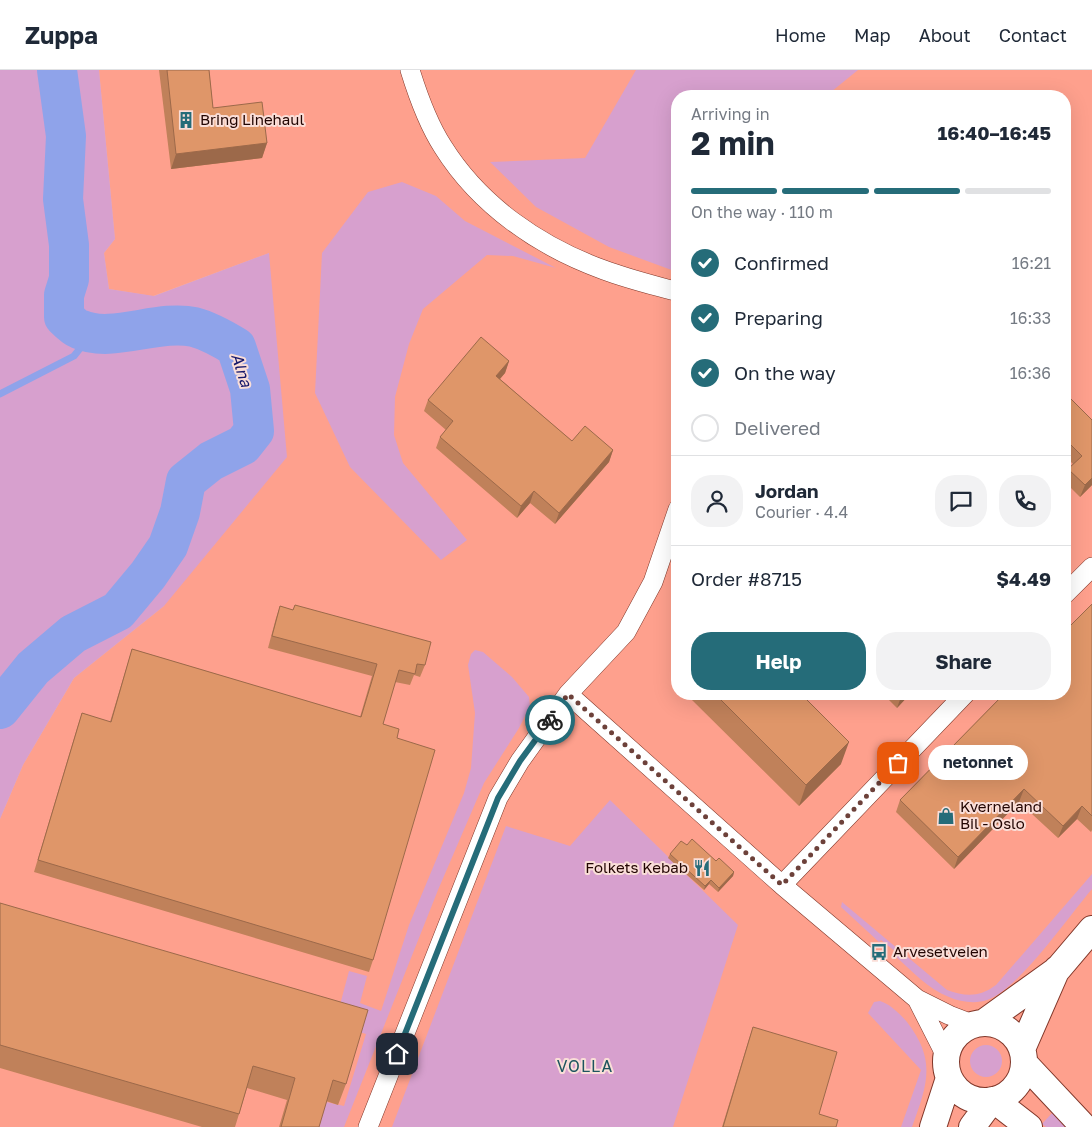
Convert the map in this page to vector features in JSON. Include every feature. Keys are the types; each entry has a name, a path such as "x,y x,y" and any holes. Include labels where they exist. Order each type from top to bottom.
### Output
{"main road":[{"path":"933,1127 956,1037 979,1024 1058,968 1092,929"},
{"path":"972,1127 993,1100 1012,1090 1018,1082 1023,1056 1058,968"},
{"path":"979,1024 996,1025 1007,1030 1016,1039 1023,1056 1084,1127"},
{"path":"948,1068 955,1086 972,1099 993,1100 1029,1127"}],"street":[{"path":"410,70 430,121 443,147 466,178 499,212 543,242 604,270 671,290"},
{"path":"368,1127 498,798 520,761 568,694 626,632 653,582 671,529"},
{"path":"1071,588 1092,567"},
{"path":"568,694 782,885 917,999 949,1015 979,1024"},
{"path":"782,885 959,700"},
{"path":"917,999 948,1068"}],"shaded area":[{"path":"0,70 99,70 115,239 104,253 109,289 154,296 269,253 287,457 164,606 74,678 23,765 0,819"},
{"path":"99,70 1092,70 1092,1127 0,1127 0,819 23,765 74,678 164,606 269,253 153,296 109,289 104,253 115,239"},
{"path":"636,70 858,70 833,90 671,90 671,270 609,247 536,207 490,162 585,158"},
{"path":"402,182 436,196 465,221 556,268 513,256 487,255 423,309 409,344 395,397 394,435 403,463 467,540 441,560 350,467 315,393 322,253 368,192"},
{"path":"475,650 483,652 512,677 529,697 530,706 519,728 484,783 438,890 344,1127 319,1127 326,1102 344,1106 366,1034 340,1026 341,1001 349,971 367,976 360,1003 381,1011 409,925 464,793 471,768 475,713 468,665 471,654"},
{"path":"610,800 738,925 673,1127 392,1127 506,826 570,846"},
{"path":"1092,874 1092,889 1028,967 1000,993 987,1000 978,1002 953,999 941,994 920,979 894,955 896,952 881,940 879,942 841,907 842,902 947,990 973,995 984,992 996,985"},
{"path":"880,1001 891,1007 907,1022 923,1049 926,1061 925,1086 912,1127 901,1127 921,1070 868,1013 874,1002"},
{"path":"986,1045 992,1046 997,1050 1001,1055 1001,1067 997,1072 992,1076 986,1077 980,1076 975,1072 971,1067 970,1061 971,1055 975,1050 980,1046"},
{"path":"1053,1112 1068,1127 1046,1127 1042,1124"}],"building":[{"name":"Bring Linehaul","path":"167,70 209,70 213,108 262,102 267,143 176,154"},
{"path":"481,337 509,361 496,376 572,441 585,426 613,450 559,513 534,491 521,506 440,437 453,421 428,400"},
{"path":"1071,399 1092,420 1092,478 1085,485 1071,472 1071,466 1082,456 1071,445"},
{"path":"1092,604 1092,816 1082,806 1063,826 1024,789 958,857 900,800 998,700 1071,700 1071,625"},
{"path":"295,605 431,642 425,665 417,664 415,674 399,670 383,724 399,729 397,738 435,750 373,960 38,860 82,713 111,722 132,649 361,717 377,664 272,636 280,606 293,610"},
{"path":"721,700 807,700 849,742 806,785"},
{"name":"Folkets Kebab","path":"692,839 716,861 719,858 734,872 719,888 711,880 705,886 670,854 681,841 687,845"},
{"path":"0,903 368,1010 346,1084 333,1080 319,1127 281,1127 295,1078 253,1066 239,1114 0,1045"},
{"path":"753,1027 837,1052 819,1114 838,1120 836,1127 723,1127"}],"waterway":[{"name":"Alna","path":"0,709 33,668 73,634 118,611 148,575 168,546 180,512 186,481 211,461 243,445 254,431 250,389 236,347 194,327 180,325 120,333 92,333 77,328 64,317 64,295 69,279 69,245 63,199 66,136 57,70"},
{"path":"0,394 74,356 93,332"}],"way so far":[{"path":"550,720 568,694 782,885 898,763"}],"place":[{"name":"Bring Linehaul","path":"186,120"},
{"name":"netonnet","path":"898,763"},
{"name":"Kverneland Bil - Oslo","path":"946,816"},
{"name":"Folkets Kebab","path":"702,868"},
{"name":"Arvesetveien","path":"879,952"}],"district":[{"name":"VOLLA","path":"585,1066"}],"route":[{"path":"397,1054 498,798 520,761 550,720"}]}
